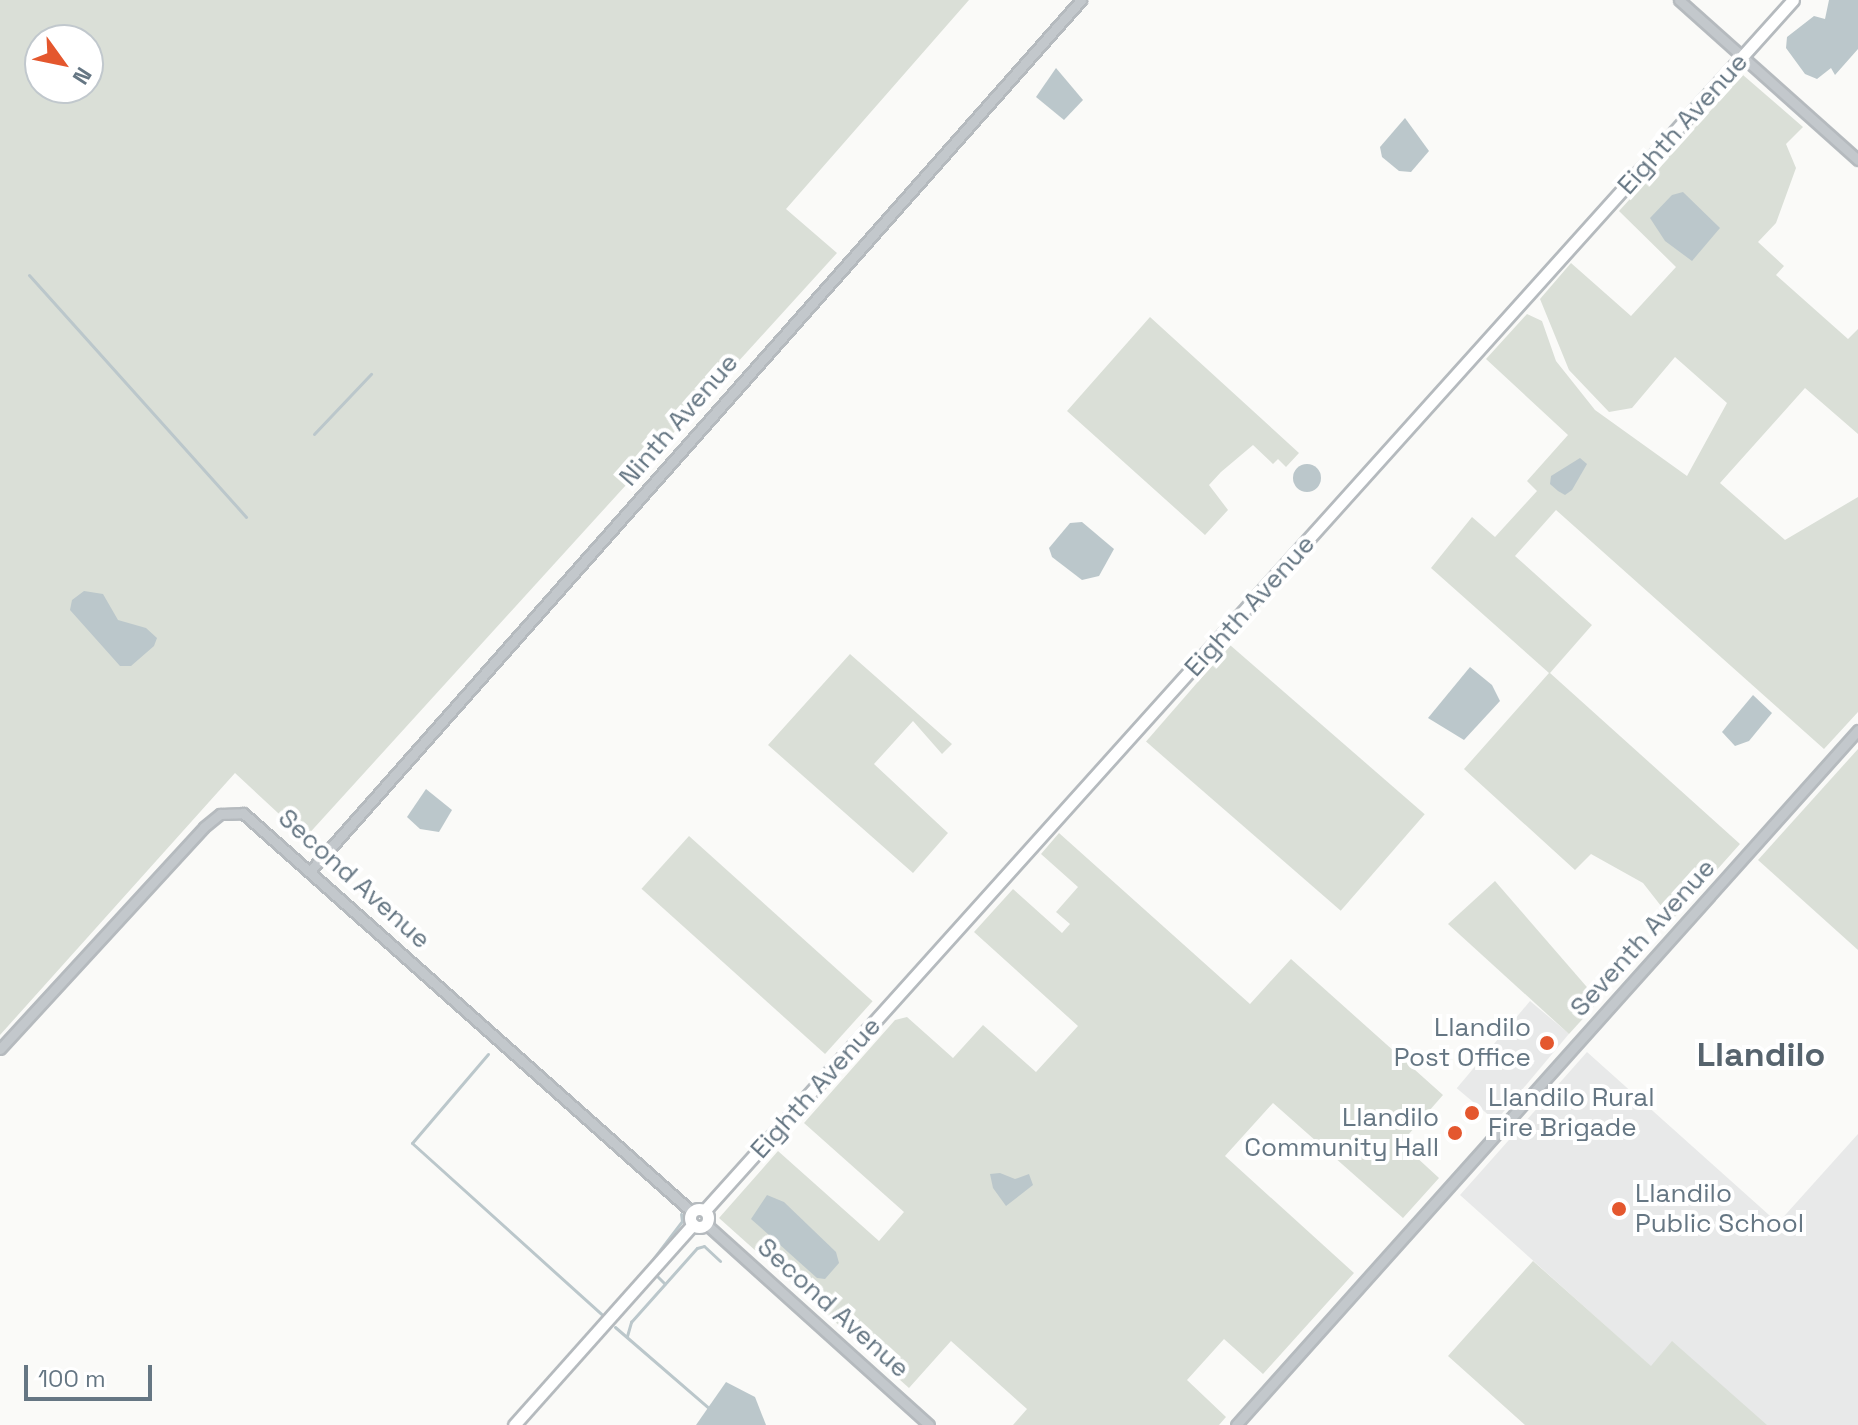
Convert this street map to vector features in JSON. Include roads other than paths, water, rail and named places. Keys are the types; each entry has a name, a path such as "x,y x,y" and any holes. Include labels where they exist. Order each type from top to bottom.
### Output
{"main road":[{"name":"Eighth Avenue","path":"705,1210 1793,0"},
{"path":"514,1425 692,1218 705,1210 706,1224 692,1218"}],"street":[{"name":"Ninth Avenue","path":"311,870 1081,0"},
{"path":"1679,0 1858,160"},
{"name":"Seventh Avenue","path":"1236,1425 1858,730"},
{"name":"Second Avenue","path":"0,1049 220,814 243,813 311,870 692,1218"},
{"name":"Second Avenue","path":"706,1224 929,1425"}],"waterway":[{"path":"29,275 246,517"},
{"path":"314,434 371,374"},
{"path":"488,1054 412,1143 601,1314"},
{"path":"647,1267 682,1221 681,1214"},
{"path":"627,1336 631,1322 697,1248 704,1246 720,1261"},
{"path":"657,1276 665,1284"},
{"path":"615,1327 709,1408"}],"place":[{"name":"Llandilo Post Office","path":"1547,1043"},
{"name":"Llandilo Rural Fire Brigade","path":"1472,1113"},
{"name":"Llandilo Community Hall","path":"1455,1133"},
{"name":"Llandilo Public School","path":"1619,1209"}],"district":[{"name":"Llandilo","path":"1761,1055"}]}
